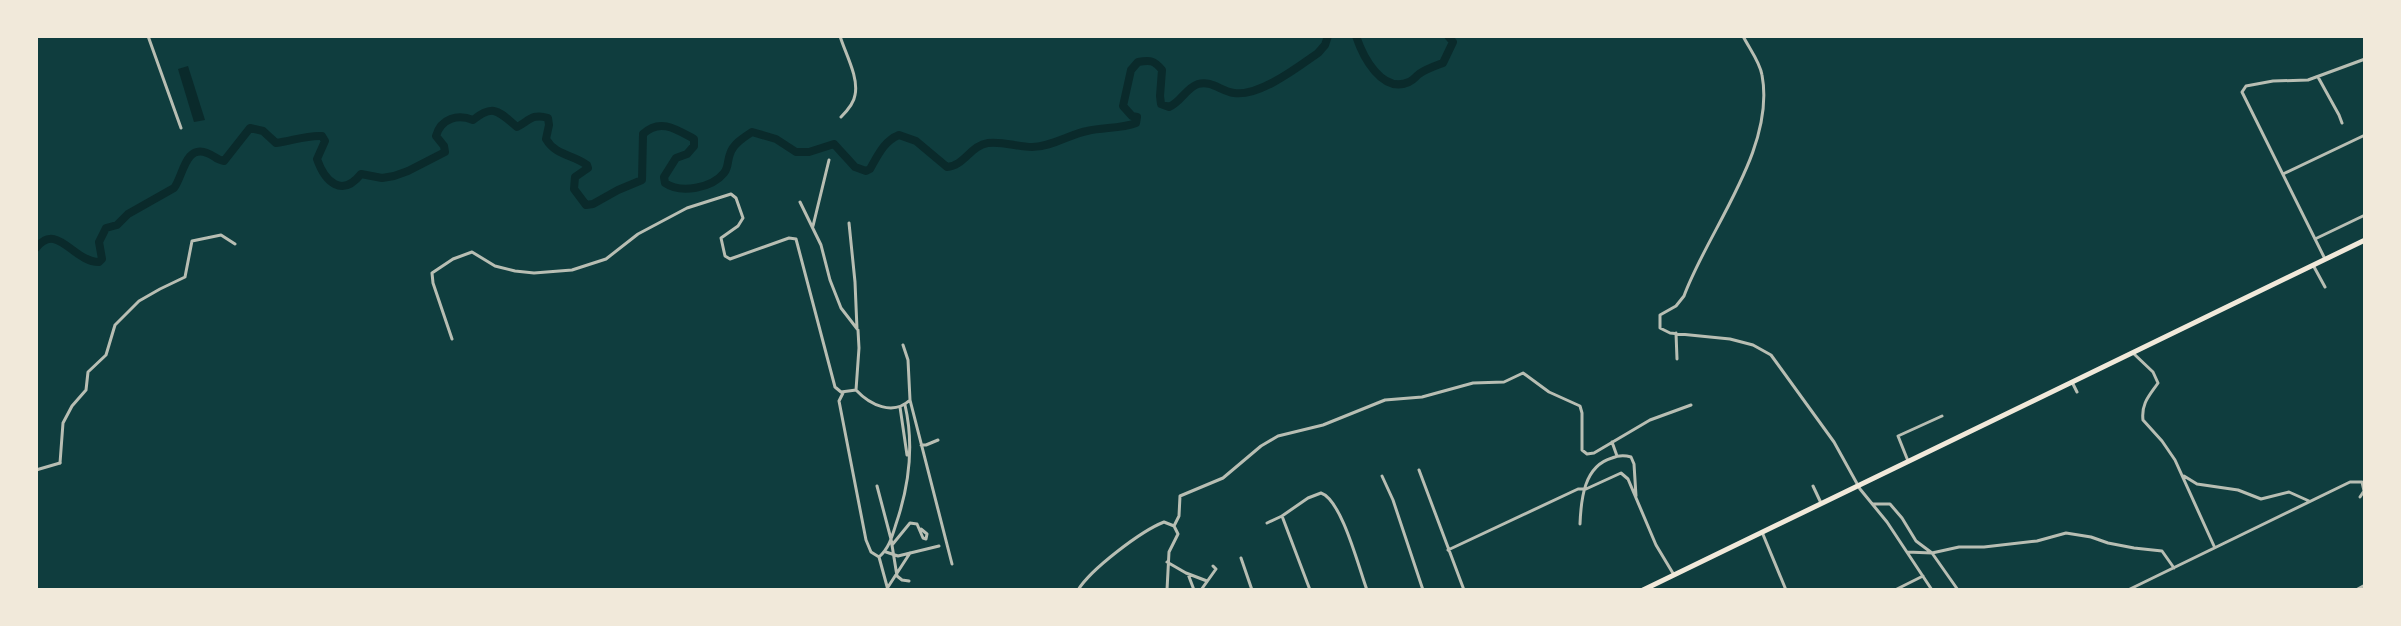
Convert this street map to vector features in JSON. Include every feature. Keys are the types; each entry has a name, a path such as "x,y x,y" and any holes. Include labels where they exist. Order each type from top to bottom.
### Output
{"highway":[{"path":"1643,590 1653,588 1857,485 2365,240"}],"street":[{"path":"148,36 181,128"},
{"path":"840,36 856,93 841,117"},
{"path":"1743,36 1762,74 1763,116 1737,190 1684,296 1676,306 1660,315 1659,322 1663,331 1730,339 1753,345 1771,355 1834,442 1857,485 1932,590"},
{"path":"2325,259 2242,94 2246,86 2318,77 2365,59"},
{"path":"2318,77 2342,123"},
{"path":"2283,174 2365,135"},
{"path":"813,230 829,160"},
{"path":"452,339 432,273 459,256 472,252 495,266 527,273 572,270 606,259 638,234 687,208 731,194 736,198 743,218 738,226 721,238 725,256 730,259 789,238 796,239 835,387 844,392 856,390 900,415"},
{"path":"800,202 821,245 841,308 857,329"},
{"path":"2315,239 2365,215"},
{"path":"849,223 859,348 856,390"},
{"path":"36,470 60,463 63,423 86,390 88,372 106,355 115,325 139,301 185,277 192,241 221,235 235,244"},
{"path":"2313,265 2325,287"},
{"path":"1676,333 1677,359"},
{"path":"903,345 908,360 910,400 952,564"},
{"path":"2133,353 2153,372 2158,383 2148,394 2143,420 2162,441 2182,473 2215,547"},
{"path":"1167,590 1167,562 1177,537 1174,526 1179,516 1180,496 1223,478 1278,436 1323,425 1385,400 1422,397 1473,383 1504,382 1523,373 1549,392 1580,406 1582,450 1585,454 1594,453 1650,420 1691,405"},
{"path":"2072,382 2077,392"},
{"path":"844,392 839,401 863,527 869,549 879,557 888,589"},
{"path":"892,409 910,400"},
{"path":"879,557 886,552 907,488 909,430 903,406"},
{"path":"903,406 900,415 908,457"},
{"path":"1898,436 1942,416"},
{"path":"1892,431 1898,436 1908,461"},
{"path":"921,445 938,440"},
{"path":"1612,442 1617,456"},
{"path":"1580,524 1586,489 1594,467 1602,461 1628,455 1633,460 1636,496"},
{"path":"1419,470 1464,590"},
{"path":"1448,550 1578,489 1586,489 1621,473 1627,477 1656,545 1674,575"},
{"path":"2182,473 2197,484 2238,490 2261,499 2289,492 2311,501"},
{"path":"1382,476 1423,590"},
{"path":"2128,590 2356,481 2362,482 2364,491 2360,497"},
{"path":"877,486 897,576 909,581"},
{"path":"1813,486 1821,503"},
{"path":"1267,523 1308,498 1321,493 1327,495 1343,523 1367,590"},
{"path":"1873,504 1890,504 1916,541 1932,553 1958,590"},
{"path":"1282,516 1310,590"},
{"path":"1078,590 1098,568 1149,530 1164,522 1174,526"},
{"path":"892,545 910,523 917,524 921,529"},
{"path":"1762,532 1786,590"},
{"path":"1907,552 1932,553 1959,547 2037,541 2066,533 2162,551 2174,568"},
{"path":"886,552 892,555 910,553 939,546"},
{"path":"888,589 910,553"},
{"path":"1241,558 1252,590"},
{"path":"1167,562 1207,581"},
{"path":"1201,590 1216,569 1213,566"},
{"path":"1188,574 1194,590"},
{"path":"1895,590 1923,576"},
{"path":"2356,590 2365,585"}],"water":[{"path":"188,66 205,120 194,122 178,69"}],"waterway":[{"path":"36,248 51,239 99,262 102,259 99,242 106,228 117,225 128,214 174,188 194,153 200,151 224,161 250,128 263,131 276,143 322,136 325,141 317,159 329,180 341,186 354,181 361,174 382,178 394,176 445,152 436,136 442,125 451,119 462,117 473,120 491,111 501,114 517,127 531,118 548,118 546,139 550,145 587,165 588,168 575,177 574,189 586,205 642,180 643,134 656,127 668,127 694,139 694,146 687,154 676,158 664,177 665,183 679,188 696,188 719,178 726,171 733,147 752,132 776,139 796,152 809,152 834,144 855,167 866,171 885,145 899,135 916,141 947,167 988,143 1039,146 1087,131 1136,123 1137,117 1123,106 1131,70 1138,62 1152,62 1162,70 1161,104 1169,107 1198,84 1207,83 1234,93 1266,86 1318,53 1328,36"},
{"path":"1356,36 1363,54 1375,71 1390,83 1399,84 1409,82 1443,63 1453,42 1448,36"}]}
